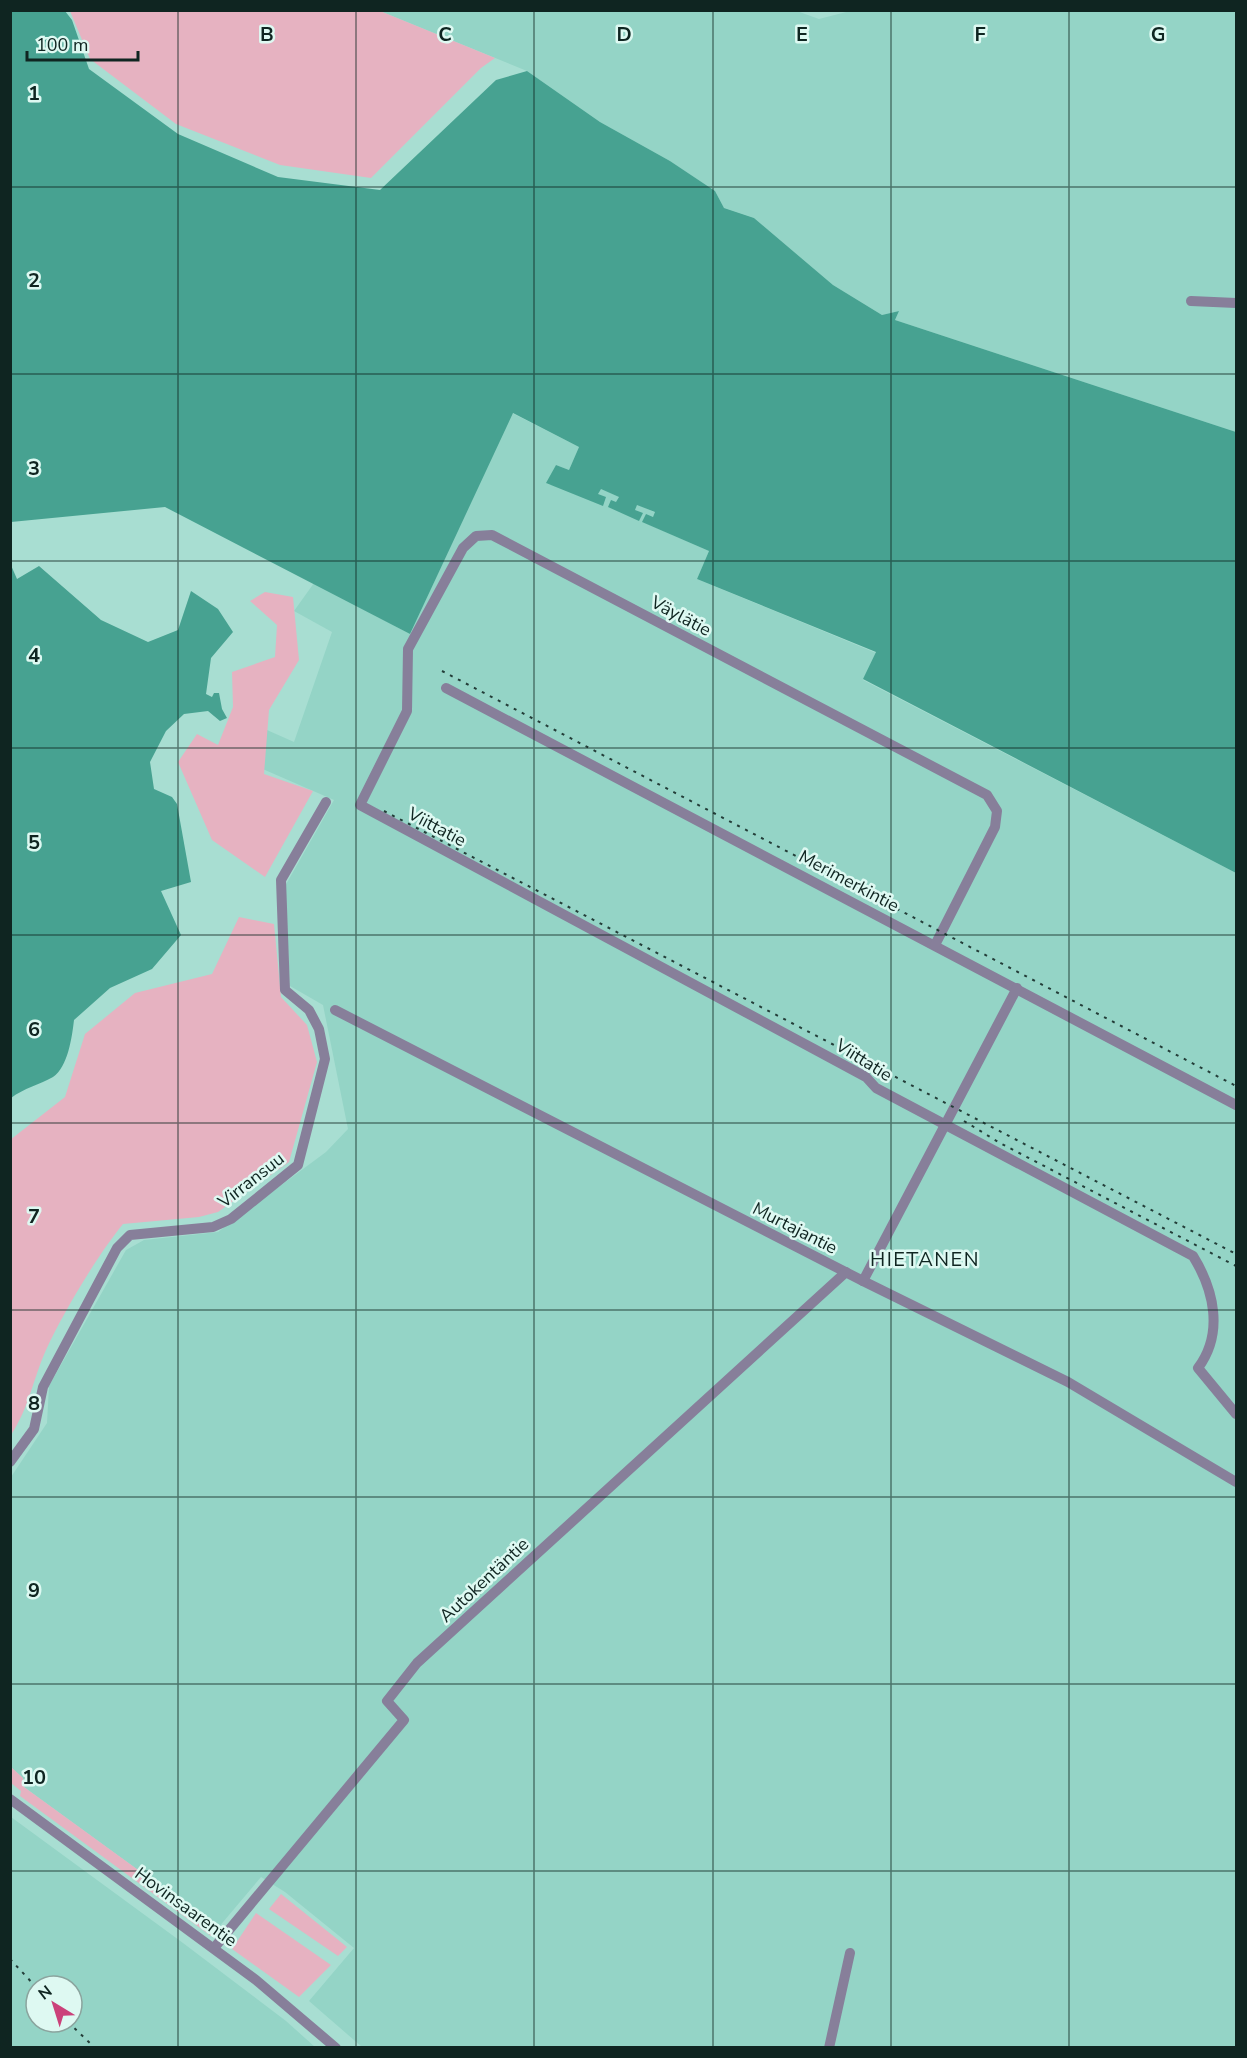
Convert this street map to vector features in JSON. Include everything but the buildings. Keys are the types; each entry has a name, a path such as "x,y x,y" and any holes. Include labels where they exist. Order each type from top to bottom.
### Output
{"street":[{"path":"1191,301 1236,303"},
{"name":"Väylätie","path":"360,805 407,711 408,649 463,548 476,536 492,535 987,795 997,811 995,827 935,945"},
{"name":"Merimerkintie","path":"446,688 1236,1105"},
{"name":"Virransuu","path":"10,1462 34,1429 42,1387 117,1248 130,1236 213,1227 231,1219 298,1165 325,1059 319,1029 309,1010 285,990 281,880 326,802"},
{"name":"Viittatie","path":"360,805 846,1066 866,1077 876,1088 1193,1256 1206,1278 1214,1304 1209,1354 1198,1368 1236,1414"},
{"path":"863,1281 1017,988"},
{"name":"Murtajantie","path":"335,1010 863,1281 1068,1382 1236,1482"},
{"name":"Autokentäntie","path":"214,1948 404,1720 387,1701 417,1663 846,1272"},
{"name":"Hovinsaarentie","path":"10,1799 285,2002 336,2048"},
{"path":"829,2048 850,1953"}],"shaded area":[{"path":"11,10 65,11 72,20 89,69 178,134 278,177 380,190 496,80 527,71 600,122 670,161 715,191 724,208 754,218 833,285 882,315 899,311 895,320 1236,432 1236,873 863,679 876,652 697,579 709,551 642,522 646,514 653,517 655,512 637,505 635,510 643,513 639,521 608,507 611,500 616,502 619,497 601,489 598,494 606,497 603,506 546,483 556,465 569,470 579,447 513,413 410,634 165,507 11,522"},
{"path":"794,10 819,19 854,10 1236,11 1236,432 895,320 899,311 882,315 833,285 754,218 724,208 715,191 670,161 600,122 527,71 380,11"},
{"path":"70,11 380,11 495,58 481,68 371,178 280,165 176,124 90,59"},
{"path":"512,413 579,447 569,470 556,465 547,484 598,494 600,488 619,497 617,502 635,510 637,504 656,513 643,522 709,551 697,579 876,653 863,680 1236,873 1235,2048 362,2047 309,2001 354,1948 285,1892 261,1877 218,1928 24,1787 23,1778 11,1767 11,1477 47,1423 49,1386 126,1250 144,1240 218,1232 326,1152 348,1129 323,1005 290,986 285,886 334,800 233,756 235,716 294,742 332,632 294,611 314,583 410,634"},
{"path":"10,563 17,579 39,566 101,620 148,642 178,630 191,591 218,609 233,632 211,658 206,694 212,697 214,693 219,693 222,709 227,718 220,721 208,711 184,714 166,731 150,762 154,789 172,797 177,804 191,882 161,891 181,935 152,969 110,988 74,1020 66,1059 53,1077 11,1098"},
{"path":"265,592 293,597 299,660 269,710 264,774 313,791 265,877 212,840 178,762 197,734 218,745 233,707 232,672 275,657 277,625 250,601"},
{"path":"239,917 274,924 281,997 307,1025 317,1062 289,1162 218,1212 199,1217 123,1224 92,1268 62,1318 46,1350 27,1404 11,1435 10,1140 65,1097 85,1034 135,993 212,974"},
{"path":"11,1767 23,1778 24,1787 218,1928 211,1936 20,1796 21,1791 11,1783"},
{"path":"11,1817 183,1943 286,2021 315,2047 11,2047"},
{"path":"281,1894 347,1947 338,1956 269,1909"},
{"path":"256,1913 331,1965 299,1997 232,1949"}],"railway":[{"path":"442,671 1236,1086"},
{"path":"384,811 1236,1254"},
{"path":"964,1121 1000,1143 1236,1266"},
{"path":"10,1959 24,1974"},
{"path":"80,2034 95,2048"}],"district":[{"name":"HIETANEN","path":"925,1259"}]}
